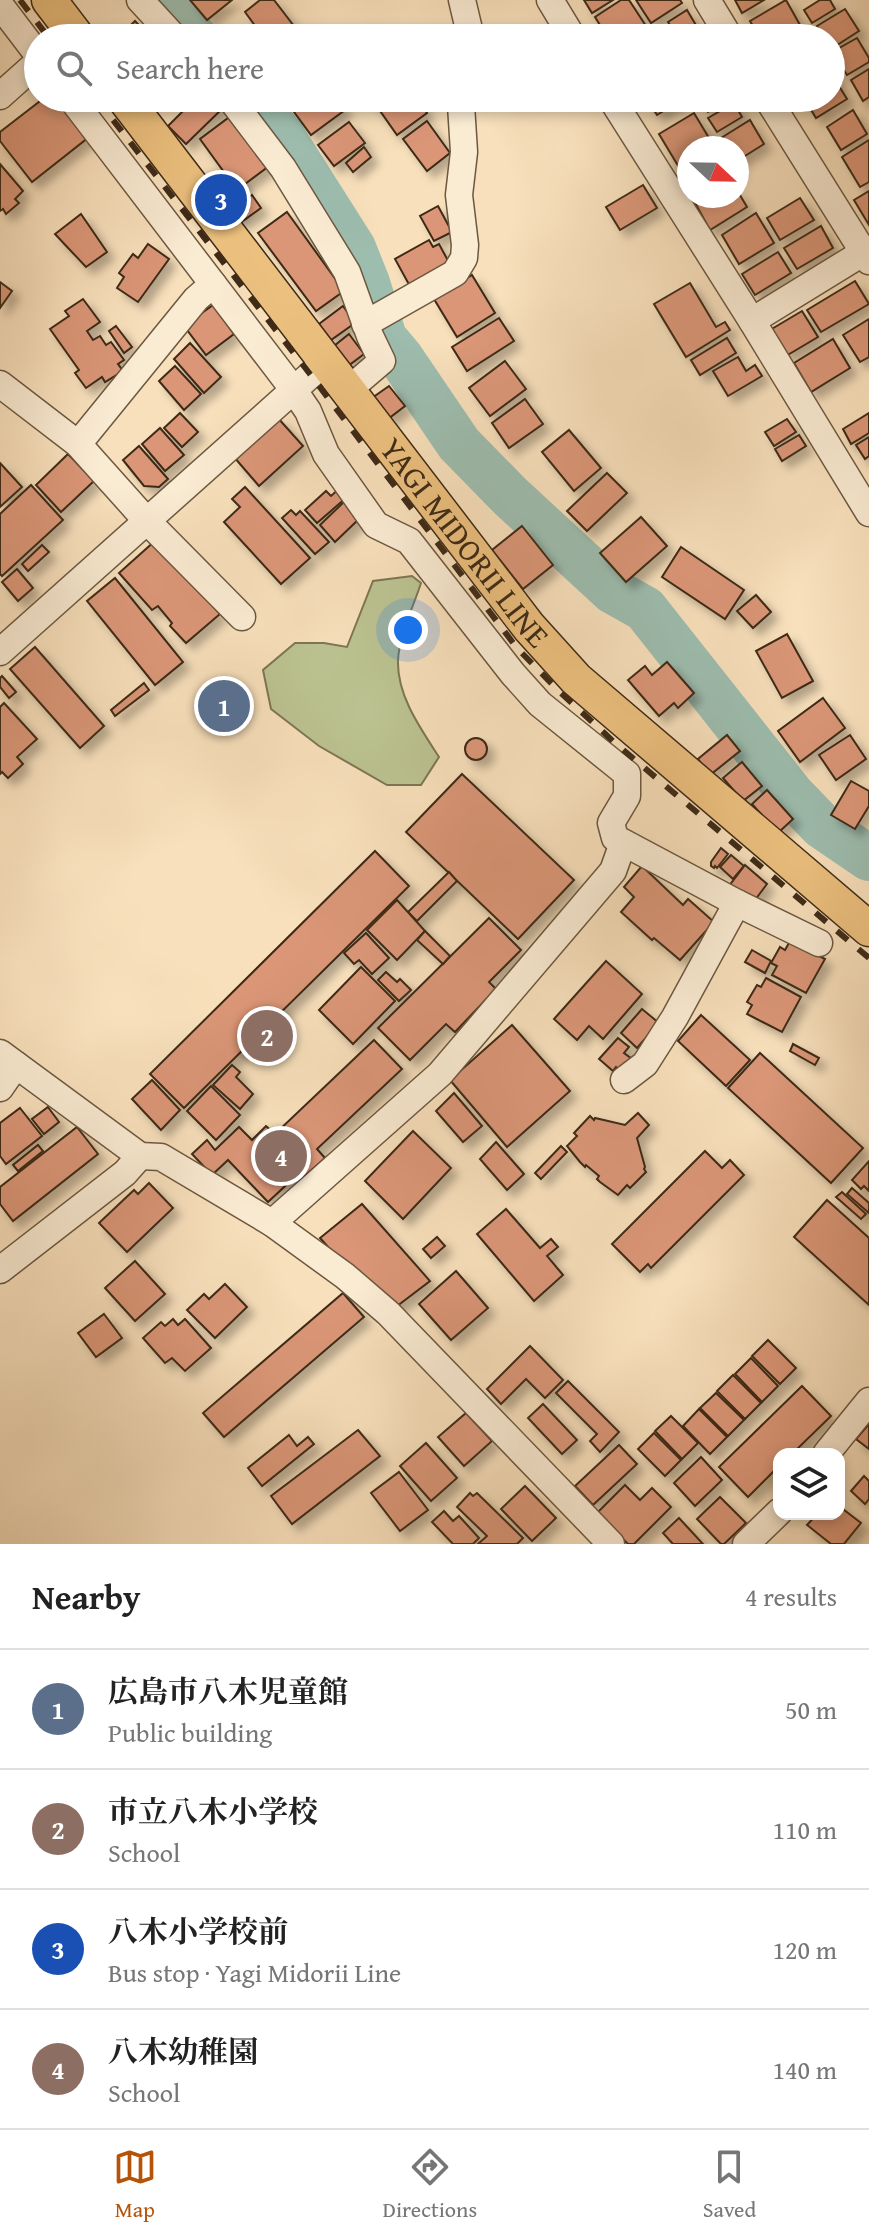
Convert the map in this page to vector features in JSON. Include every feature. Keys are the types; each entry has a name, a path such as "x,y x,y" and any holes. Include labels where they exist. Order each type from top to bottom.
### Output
{"main road":[{"path":"49,0 67,24"},
{"name":"YAGI MIDORII LINE","path":"135,112 529,627 576,679 869,929"}],"street":[{"path":"140,0 162,24"},
{"path":"462,0 468,24"},
{"path":"550,0 565,24"},
{"path":"707,0 722,24"},
{"path":"0,5 24,37"},
{"path":"0,96 24,75"},
{"path":"82,112 293,389 308,411 326,454 376,525 409,541 540,704 627,774 627,796 611,823 615,838 819,943"},
{"path":"241,112 283,168 347,272 382,361 347,391"},
{"path":"365,324 455,273 464,258 459,195 464,152 461,112"},
{"path":"620,112 869,513"},
{"path":"752,321 867,254 776,112"},
{"path":"78,444 196,299 213,284"},
{"path":"0,652 325,362"},
{"path":"0,384 78,444 146,520 242,617"},
{"path":"272,1223 440,1074 613,871 623,843"},
{"path":"624,1080 645,1064 675,1017 737,903"},
{"path":"0,1088 8,1059 140,1156 161,1157 272,1223 345,1276 388,1313 611,1544"},
{"path":"0,1270 125,1173 140,1156"},
{"path":"831,1448 869,1401"},
{"path":"746,1544 773,1518"}],"green space":[{"path":"412,576 421,583 401,641 399,674 411,712 439,757 421,785 387,785 319,746 271,709 263,670 295,643 347,647 373,581"}],"building":[{"path":"190,0 232,0 207,20"},
{"path":"260,0 274,0 292,24 254,24 245,12"},
{"path":"584,0 613,0 592,13"},
{"path":"621,0 629,0 645,24 599,24 595,17"},
{"path":"636,0 680,0 682,3 651,23"},
{"path":"735,0 764,0 742,13"},
{"path":"786,0 799,24 752,24 750,21"},
{"path":"820,0 830,0 835,9 812,23 804,10"},
{"path":"845,9 859,31 845,40 845,24 820,24"},
{"path":"687,10 695,24 669,24"},
{"path":"857,38 869,58 869,62 847,75 845,72 845,45"},
{"path":"869,69 869,97 863,101 851,80"},
{"path":"853,110 867,134 841,150 827,127"},
{"path":"26,112 69,112 89,137 32,182 0,141 0,132"},
{"path":"182,112 219,112 186,144 168,126"},
{"path":"294,112 342,112 311,135"},
{"path":"381,112 426,112 427,113 397,135"},
{"path":"718,112 739,112 742,117 717,132 708,118"},
{"path":"812,112 826,112 816,118"},
{"path":"694,113 708,136 677,136 677,164 659,134"},
{"path":"232,115 269,166 237,190 200,139"},
{"path":"750,120 764,144 749,153 749,136 724,136"},
{"path":"427,121 450,153 427,171 403,139"},
{"path":"349,122 365,143 334,166 318,145"},
{"path":"869,140 869,182 860,187 842,157"},
{"path":"364,147 371,157 353,172 346,163"},
{"path":"0,164 23,191 15,199 19,203 6,214 3,209 0,211"},
{"path":"643,185 657,208 620,230 606,207"},
{"path":"869,191 869,225 854,200"},
{"path":"252,195 261,208 240,223 231,210"},
{"path":"800,198 814,220 780,240 767,218"},
{"path":"438,206 452,232 434,241 420,216"},
{"path":"698,208 745,208 710,230"},
{"path":"287,212 344,291 316,311 258,233"},
{"path":"756,213 774,243 739,264 722,235"},
{"path":"81,214 107,252 86,267 55,234"},
{"path":"821,226 833,248 797,269 784,248"},
{"path":"429,240 433,247 439,244 452,268 412,290 395,259"},
{"path":"148,244 169,259 138,302 117,288 124,277 119,273 133,254 138,258"},
{"path":"778,252 791,273 755,295 742,274"},
{"path":"472,275 495,313 457,337 434,299"},
{"path":"855,281 869,304 821,332 807,310"},
{"path":"0,282 12,291 0,308"},
{"path":"690,283 716,327 725,322 730,330 686,357 654,304"},
{"path":"83,299 100,322 87,331 93,340 100,336 106,345 111,342 124,360 118,364 123,371 105,382 102,377 86,388 75,373 79,370 50,329 69,316 65,311"},
{"path":"213,305 234,334 206,355 184,326"},
{"path":"343,306 355,323 331,340 319,324"},
{"path":"802,311 818,337 786,356 770,330"},
{"path":"499,318 514,341 467,371 452,347"},
{"path":"869,319 869,357 860,362 843,335"},
{"path":"116,326 132,347 124,353 109,331"},
{"path":"349,334 364,354 348,366 334,346"},
{"path":"727,338 736,353 700,375 691,360"},
{"path":"833,339 850,368 811,392 794,363"},
{"path":"190,343 221,377 204,393 174,359"},
{"path":"738,357 746,371 755,365 762,376 728,396 713,371"},
{"path":"505,361 526,389 490,416 469,388"},
{"path":"175,366 201,394 184,410 159,381"},
{"path":"389,386 405,406 388,419 372,398"},
{"path":"525,399 543,424 509,448 492,423"},
{"path":"180,413 198,432 182,447 164,428"},
{"path":"869,413 869,433 851,444 843,429"},
{"path":"278,418 303,446 259,486 234,457"},
{"path":"787,419 796,432 774,446 765,432"},
{"path":"160,428 184,455 165,471 142,444"},
{"path":"569,430 601,468 574,491 542,452"},
{"path":"799,435 806,446 782,461 775,449"},
{"path":"869,437 869,456 865,459 856,445"},
{"path":"139,446 168,479 159,487 144,486 123,460"},
{"path":"68,454 94,481 61,512 36,485"},
{"path":"0,463 22,487 0,507"},
{"path":"607,473 627,493 587,531 567,511"},
{"path":"31,485 63,520 2,576 0,514"},
{"path":"245,487 310,558 281,584 224,522 240,507 232,499"},
{"path":"340,488 347,497 317,523 305,510 326,491 331,496"},
{"path":"348,498 361,517 335,542 320,525"},
{"path":"291,510 296,515 300,511 329,542 315,554 282,518"},
{"path":"641,517 667,546 626,582 600,553"},
{"path":"522,526 553,565 523,589 492,550"},
{"path":"156,540 220,614 186,643 170,626 172,623 158,606 152,610 119,573"},
{"path":"42,545 49,552 28,571 22,564"},
{"path":"681,547 744,590 725,619 662,577"},
{"path":"17,569 33,588 18,601 2,582"},
{"path":"115,578 183,662 155,685 87,601"},
{"path":"756,595 771,612 753,628 737,611"},
{"path":"787,634 813,681 782,698 756,651"},
{"path":"35,647 104,726 80,748 10,669"},
{"path":"667,662 694,693 678,708 674,703 659,716 628,680 645,666 652,675"},
{"path":"2,676 16,692 9,698 0,687"},
{"path":"144,683 149,690 115,716 111,710"},
{"path":"823,698 845,728 800,762 778,731"},
{"path":"4,703 37,739 17,757 23,764 8,778 2,772 0,774 0,707"},
{"path":"727,735 740,751 710,775 698,759"},
{"path":"850,735 866,759 836,780 819,755"},
{"path":"476,738 487,749 476,760 465,749"},
{"path":"742,762 762,786 743,801 723,778"},
{"path":"462,774 574,880 518,939 406,832"},
{"path":"851,781 869,791 869,806 855,829 831,815"},
{"path":"767,790 793,819 778,833 752,804"},
{"path":"721,848 728,854 714,868 711,862"},
{"path":"375,851 409,886 184,1108 150,1074"},
{"path":"731,855 744,866 733,879 720,867"},
{"path":"745,865 767,884 755,900 729,886"},
{"path":"642,866 683,905 688,899 714,922 680,960 621,912 634,897 624,887"},
{"path":"449,872 457,881 417,921 408,912"},
{"path":"397,900 425,931 397,960 367,930"},
{"path":"489,918 521,950 489,982 496,989 455,1032 446,1024 410,1060 378,1028"},
{"path":"425,931 450,956 443,964 417,940"},
{"path":"366,933 389,958 372,974 359,960 354,964 344,953"},
{"path":"790,941 825,959 806,993 772,975 777,966 771,963 780,947 785,950"},
{"path":"752,950 771,961 765,973 745,962"},
{"path":"606,961 642,994 603,1039 589,1026 577,1040 554,1019"},
{"path":"361,967 395,1001 353,1044 319,1010"},
{"path":"386,972 397,982 400,979 411,990 399,1001 378,980"},
{"path":"766,978 801,997 782,1032 747,1014 752,1005 747,1002 757,985 761,987"},
{"path":"642,1009 659,1023 637,1048 621,1033"},
{"path":"701,1015 750,1060 726,1086 678,1041"},
{"path":"512,1025 570,1091 507,1147 450,1080"},
{"path":"618,1038 629,1047 624,1053 632,1059 621,1072 616,1067 613,1071 599,1059"},
{"path":"374,1040 402,1069 317,1149 325,1158 303,1178 298,1174 268,1202 228,1160 212,1175 192,1154 207,1140 215,1150 239,1127 252,1140 266,1126 275,1134"},
{"path":"793,1044 819,1058 815,1065 790,1051"},
{"path":"760,1053 863,1148 831,1183 728,1088"},
{"path":"232,1065 240,1072 236,1077 253,1094 240,1109 213,1085"},
{"path":"152,1080 180,1110 161,1130 132,1099"},
{"path":"211,1086 240,1115 216,1140 187,1111"},
{"path":"454,1093 482,1126 463,1142 436,1111"},
{"path":"48,1107 59,1122 44,1134 32,1119"},
{"path":"20,1108 42,1136 6,1164 0,1156 0,1123"},
{"path":"638,1113 649,1125 637,1138 646,1172 618,1195 600,1182 597,1179 599,1176 585,1167 567,1146 590,1116 594,1120 625,1125"},
{"path":"77,1127 98,1154 13,1221 0,1204 0,1187"},
{"path":"413,1131 451,1168 403,1219 365,1181"},
{"path":"496,1142 524,1174 507,1190 480,1159"},
{"path":"38,1145 43,1151 18,1171 13,1165"},
{"path":"561,1146 567,1152 541,1179 535,1173"},
{"path":"705,1151 722,1168 730,1160 744,1175 651,1268 648,1264 640,1272 612,1244"},
{"path":"869,1161 869,1191 864,1186 861,1189 852,1180"},
{"path":"149,1183 173,1208 127,1252 99,1223 134,1190 138,1194"},
{"path":"852,1188 869,1203 869,1213 847,1194"},
{"path":"842,1192 866,1214 861,1219 836,1197"},
{"path":"827,1200 869,1238 869,1305 794,1237"},
{"path":"362,1204 430,1281 388,1313 320,1238"},
{"path":"506,1209 540,1248 551,1239 558,1247 547,1256 563,1275 534,1301 477,1234"},
{"path":"437,1237 445,1246 431,1258 423,1249"},
{"path":"135,1261 165,1294 135,1321 105,1288"},
{"path":"456,1271 488,1308 451,1340 419,1304"},
{"path":"225,1284 247,1307 215,1338 187,1310 204,1294 209,1299"},
{"path":"343,1293 364,1317 224,1437 203,1413"},
{"path":"104,1314 122,1338 96,1357 78,1333"},
{"path":"173,1319 178,1325 185,1319 211,1348 185,1371 172,1358 165,1363 143,1338 161,1322 165,1326"},
{"path":"768,1340 796,1368 780,1384 752,1356"},
{"path":"530,1346 563,1380 545,1398 526,1379 501,1404 487,1389"},
{"path":"751,1358 778,1386 762,1402 735,1374"},
{"path":"733,1375 761,1403 745,1419 717,1391"},
{"path":"568,1381 619,1432 600,1452 590,1441 597,1434 556,1393"},
{"path":"802,1386 831,1416 798,1448 773,1448 773,1472 748,1497 719,1467"},
{"path":"716,1393 744,1420 728,1436 700,1408"},
{"path":"543,1404 577,1440 562,1454 528,1418"},
{"path":"699,1409 727,1437 710,1454 683,1426"},
{"path":"466,1413 492,1441 464,1466 438,1437"},
{"path":"671,1416 698,1443 682,1459 655,1431"},
{"path":"869,1424 869,1449 856,1439"},
{"path":"358,1430 380,1456 292,1524 271,1496"},
{"path":"654,1433 681,1460 665,1476 638,1449"},
{"path":"289,1435 297,1446 308,1437 314,1444 262,1486 248,1468"},
{"path":"426,1443 457,1478 431,1501 400,1466"},
{"path":"619,1445 637,1464 593,1505 575,1486"},
{"path":"701,1457 722,1480 695,1506 674,1483"},
{"path":"399,1472 428,1510 400,1531 371,1493"},
{"path":"864,1476 869,1481 869,1499 865,1504 851,1491"},
{"path":"625,1485 640,1500 652,1488 671,1507 634,1544 628,1544 597,1513"},
{"path":"525,1486 556,1518 532,1541 501,1509"},
{"path":"470,1493 473,1496 477,1493 523,1538 517,1544 478,1544 487,1536 457,1507"},
{"path":"720,1497 746,1523 724,1544 697,1519"},
{"path":"444,1511 453,1521 459,1516 479,1538 473,1544 453,1544 432,1522"},
{"path":"845,1511 861,1523 844,1544 831,1544 807,1525 812,1520 845,1520"},
{"path":"679,1518 703,1544 673,1544 663,1533"}],"waterway":[{"path":"160,0 182,24"},
{"path":"261,112 282,136 353,248 384,338 459,444 511,497 613,591 645,609 792,795 822,826 869,858"}],"railway":[{"path":"20,0 38,24"},
{"path":"107,112 517,648 615,743 869,958"}],"place":[{"name":"八木小学校前","path":"221,200"},
{"name":"広島市八木児童館","path":"224,706"},
{"name":"市立八木小学校","path":"267,1036"},
{"name":"八木幼稚園","path":"281,1156"}]}
